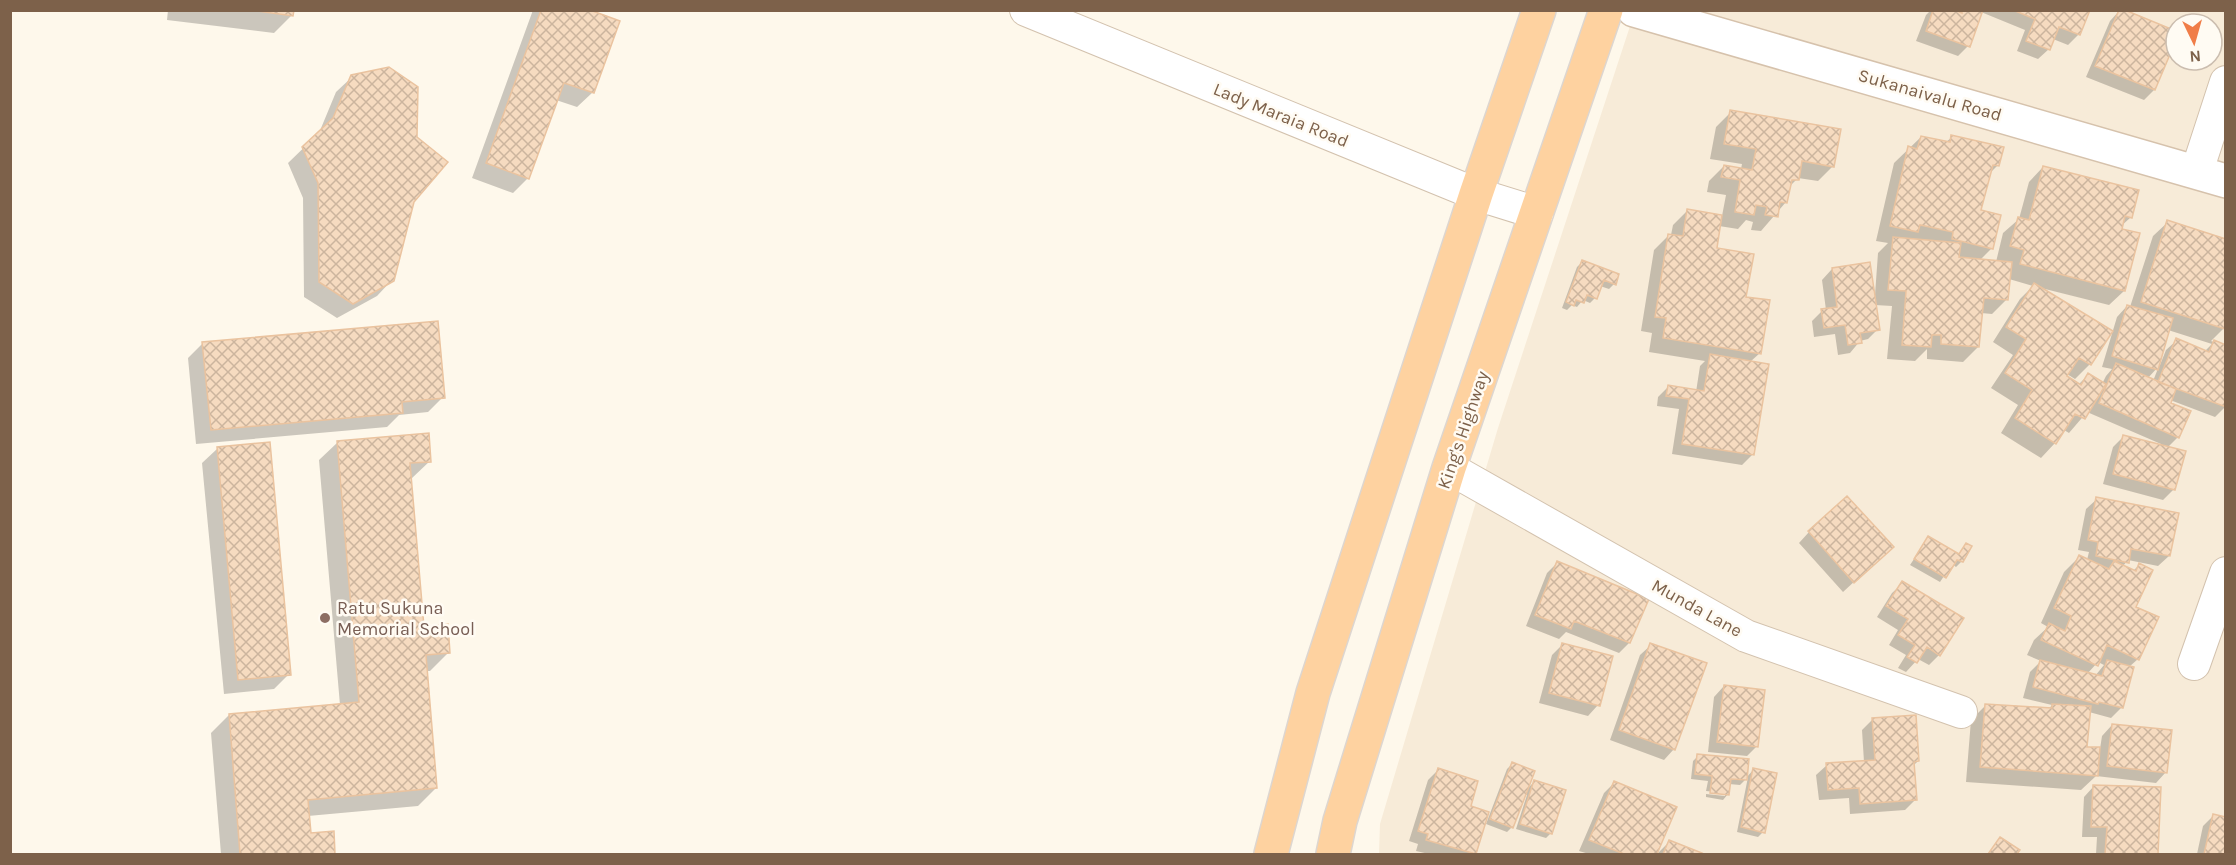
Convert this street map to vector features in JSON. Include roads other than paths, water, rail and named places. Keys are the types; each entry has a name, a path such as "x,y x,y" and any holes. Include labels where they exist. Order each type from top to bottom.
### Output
{"highway":[{"path":"1271,855 1313,693 1539,10"},
{"name":"King's Highway","path":"1333,855 1340,820 1449,468 1606,10"}],"main road":[{"name":"Sukanaivalu Road","path":"1634,10 2211,176"}],"street":[{"name":"Lady Maraia Road","path":"1026,10 1476,195 1538,213"},
{"path":"2211,176 2226,82"},
{"name":"Munda Lane","path":"1449,468 1746,636 1961,712"},
{"path":"2194,664 2226,573"}],"place":[{"name":"Ratu Sukuna Memorial School","path":"325,618"}]}
